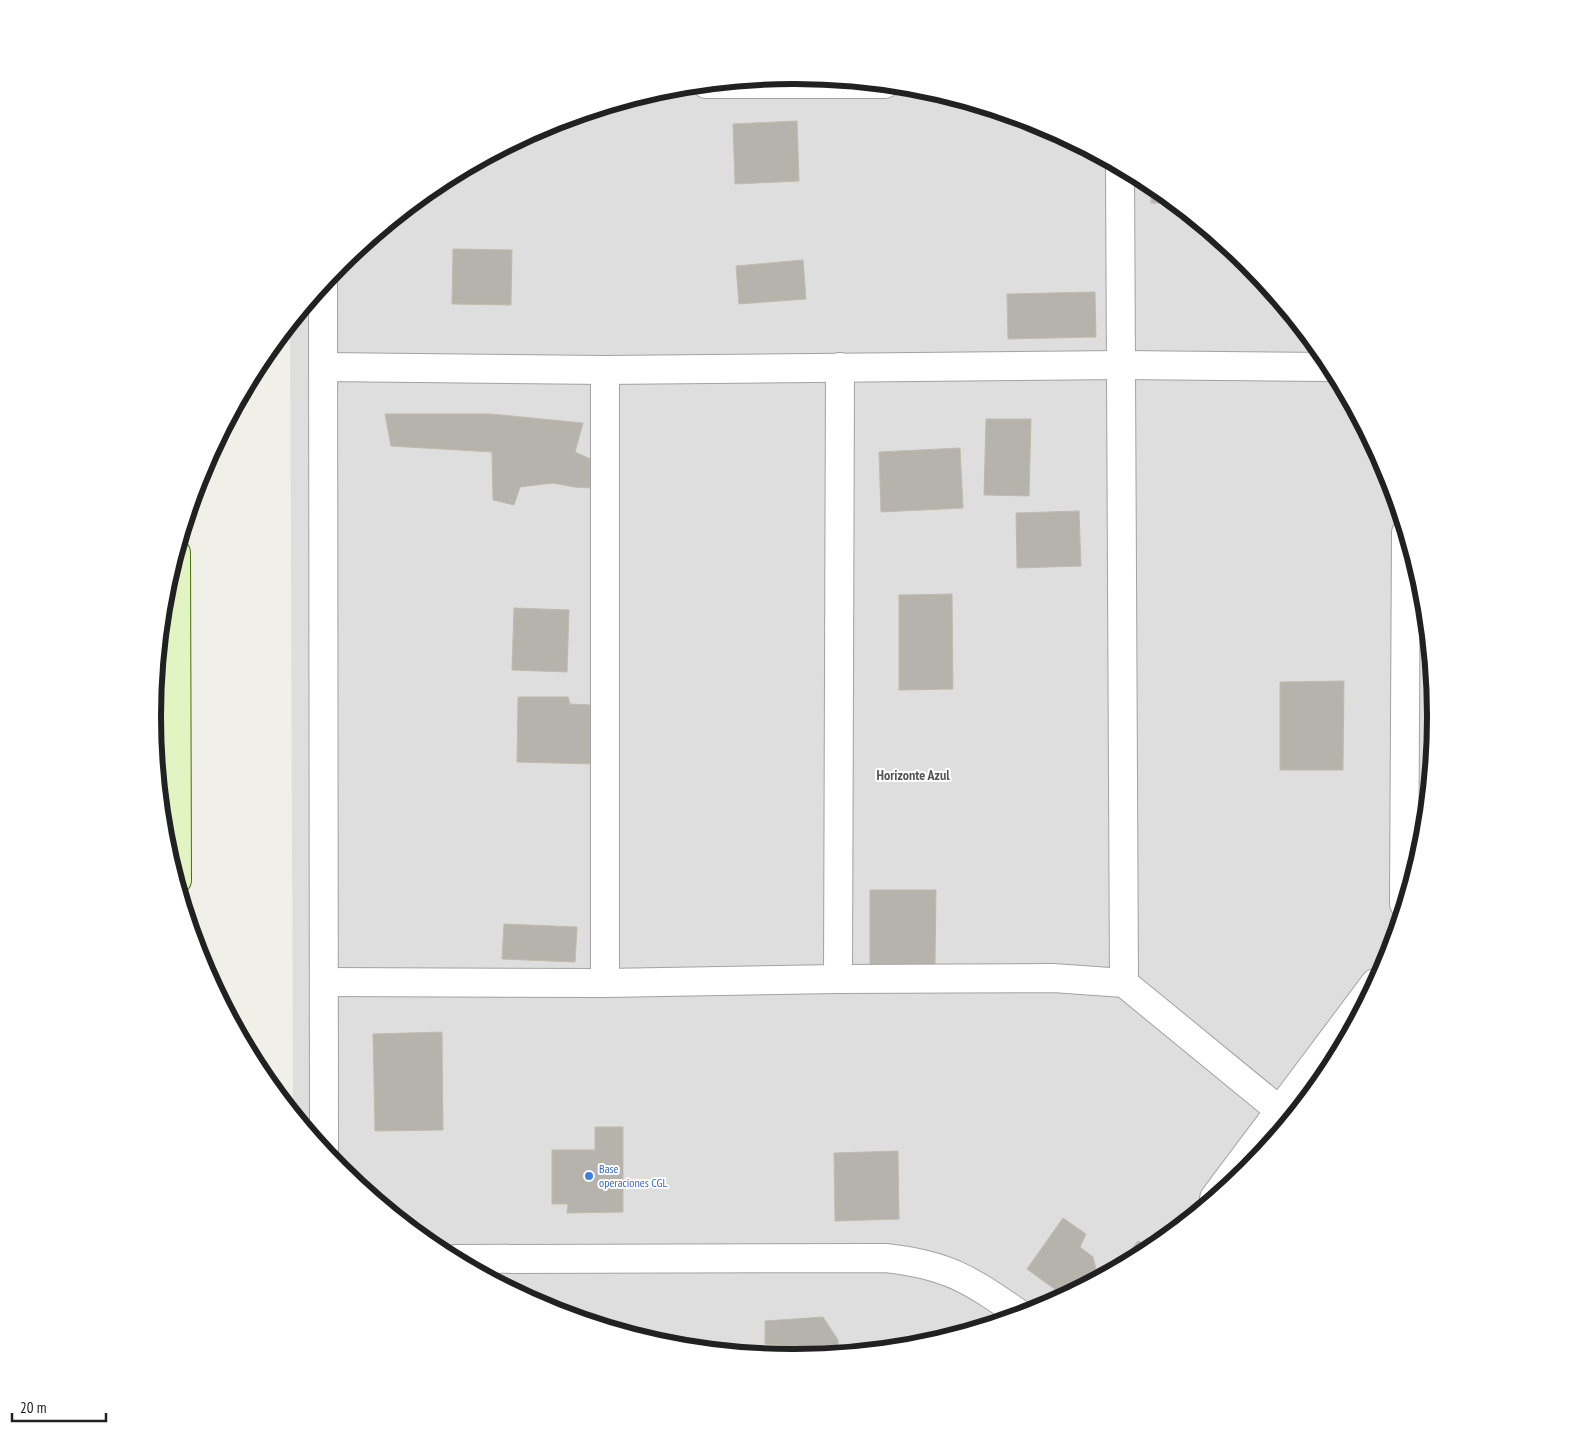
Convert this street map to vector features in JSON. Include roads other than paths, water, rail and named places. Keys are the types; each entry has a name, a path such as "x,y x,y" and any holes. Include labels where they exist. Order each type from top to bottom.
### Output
{"street":[{"path":"1120,175 1124,983"},
{"path":"323,294 324,1140"},
{"path":"324,367 605,370 1122,365 1321,367"},
{"path":"838,979 840,367"},
{"path":"605,370 605,983"},
{"path":"1404,883 1406,556"},
{"path":"176,581 177,856"},
{"path":"324,982 605,983 1053,978 1124,983 1279,1110"},
{"path":"1235,1170 1352,1013"},
{"path":"469,1259 886,1258 942,1268 970,1280 1013,1310"}],"place":[{"name":"Base operaciones CGL","path":"589,1176"}],"district":[{"name":"Horizonte Azul","path":"913,775"}]}
